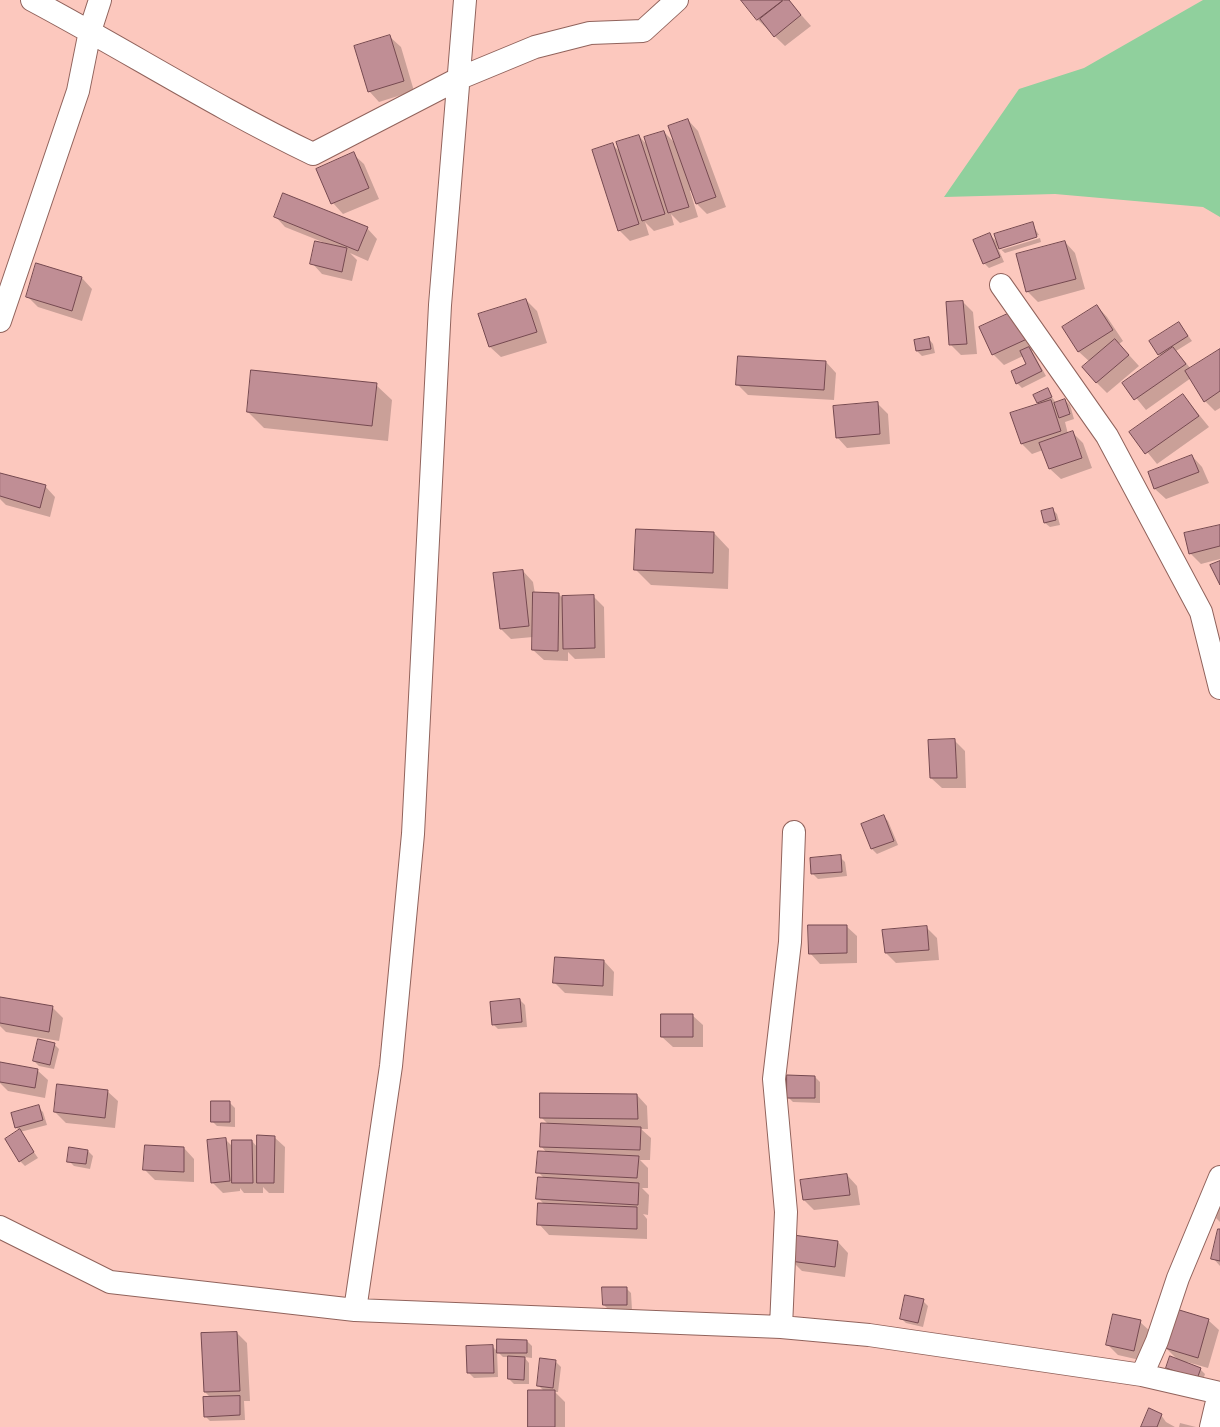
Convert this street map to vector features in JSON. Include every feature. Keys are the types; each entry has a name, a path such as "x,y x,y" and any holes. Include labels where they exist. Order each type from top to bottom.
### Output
{"street":[{"path":"32,0 265,131 313,154 460,78 535,46 590,33 643,31 676,0"},
{"path":"0,321 78,91 90,31 100,0"},
{"path":"356,1310 391,1066 413,834 440,305 465,0"},
{"path":"1001,285 1107,436 1201,612 1220,688"},
{"path":"781,1327 786,1212 774,1079 790,942 794,832"},
{"path":"1142,1375 1157,1341 1178,1278 1220,1177"},
{"path":"0,1228 110,1282 356,1310 781,1327 869,1336 1142,1375 1219,1393 1211,1427"}],"green space":[{"path":"1203,0 1220,0 1220,217 1203,207 1055,194 944,197 1019,89 1084,68"}],"building":[{"path":"741,0 782,0 782,1 757,20"},
{"path":"784,0 789,0 801,15 774,37 760,19"},
{"path":"390,35 404,81 368,92 354,46"},
{"path":"688,119 716,197 696,204 668,126"},
{"path":"664,131 689,207 668,213 644,137"},
{"path":"639,135 665,214 642,221 616,142"},
{"path":"613,143 639,224 618,231 592,150"},
{"path":"354,152 369,188 331,204 316,169"},
{"path":"283,193 368,227 358,251 274,217"},
{"path":"1033,222 1037,237 999,249 994,234"},
{"path":"990,233 1000,257 983,264 973,240"},
{"path":"315,241 347,248 342,272 310,264"},
{"path":"1065,241 1076,279 1026,292 1016,254"},
{"path":"36,263 82,277 72,311 26,297"},
{"path":"526,299 537,332 489,347 478,314"},
{"path":"963,301 967,344 949,345 946,302"},
{"path":"1097,305 1113,330 1078,352 1062,327"},
{"path":"1014,311 1027,339 992,355 979,327"},
{"path":"1179,322 1188,336 1158,355 1149,341"},
{"path":"929,337 931,349 916,351 914,340"},
{"path":"1115,339 1129,355 1096,383 1082,367"},
{"path":"1029,347 1042,371 1016,384 1011,371 1026,364 1020,351"},
{"path":"1173,347 1186,364 1134,400 1122,383"},
{"path":"1220,349 1220,391 1204,402 1185,371"},
{"path":"738,356 826,361 824,390 736,385"},
{"path":"251,370 377,383 372,426 247,412"},
{"path":"1048,388 1052,397 1037,403 1033,395"},
{"path":"1183,394 1199,416 1145,454 1129,432"},
{"path":"1065,399 1070,414 1059,418 1054,403"},
{"path":"1051,400 1061,431 1021,444 1010,413"},
{"path":"878,402 880,434 836,438 833,406"},
{"path":"1073,431 1082,458 1049,469 1039,443"},
{"path":"1192,455 1199,472 1154,489 1148,472"},
{"path":"0,473 46,485 40,508 0,496"},
{"path":"1053,508 1056,520 1044,523 1041,511"},
{"path":"1220,525 1220,546 1189,554 1184,533"},
{"path":"636,529 714,532 713,573 634,570"},
{"path":"1220,561 1220,585 1210,565"},
{"path":"523,570 529,626 500,629 493,573"},
{"path":"533,592 559,593 558,651 532,650"},
{"path":"594,595 595,648 563,649 562,596"},
{"path":"955,739 957,778 930,778 928,740"},
{"path":"884,815 894,841 871,849 861,824"},
{"path":"841,855 842,872 811,874 810,858"},
{"path":"808,925 847,925 847,953 809,954"},
{"path":"927,926 929,950 885,953 882,930"},
{"path":"555,957 604,960 603,986 553,983"},
{"path":"0,997 53,1006 49,1032 0,1023"},
{"path":"520,999 522,1022 492,1025 490,1002"},
{"path":"661,1014 693,1014 693,1037 661,1037"},
{"path":"38,1039 55,1043 50,1065 33,1061"},
{"path":"0,1062 38,1069 35,1088 0,1082"},
{"path":"787,1075 815,1076 815,1098 787,1098"},
{"path":"57,1084 108,1090 105,1118 54,1112"},
{"path":"540,1093 637,1094 638,1119 540,1118"},
{"path":"211,1101 230,1101 230,1122 211,1122"},
{"path":"39,1105 43,1120 15,1128 11,1113"},
{"path":"541,1123 641,1127 640,1150 540,1147"},
{"path":"20,1129 34,1152 19,1162 5,1139"},
{"path":"257,1135 275,1136 274,1183 257,1183"},
{"path":"226,1138 230,1181 211,1183 207,1140"},
{"path":"232,1140 252,1140 253,1183 232,1183"},
{"path":"145,1145 184,1147 184,1172 143,1170"},
{"path":"69,1147 88,1150 86,1164 67,1162"},
{"path":"538,1151 639,1156 637,1178 536,1173"},
{"path":"847,1174 850,1195 803,1200 800,1180"},
{"path":"538,1177 639,1183 638,1205 536,1199"},
{"path":"538,1203 637,1207 637,1229 537,1225"},
{"path":"1218,1229 1220,1229 1220,1261 1211,1259"},
{"path":"793,1235 838,1241 835,1267 790,1261"},
{"path":"602,1287 627,1287 627,1305 603,1305"},
{"path":"905,1295 924,1299 918,1323 900,1319"},
{"path":"1176,1309 1209,1319 1198,1358 1165,1348"},
{"path":"1113,1314 1141,1320 1134,1351 1106,1345"},
{"path":"237,1332 240,1391 204,1392 201,1333"},
{"path":"497,1339 527,1340 527,1353 497,1353"},
{"path":"493,1345 494,1373 467,1373 466,1346"},
{"path":"508,1356 525,1357 524,1380 508,1379"},
{"path":"1170,1356 1201,1368 1197,1379 1166,1368"},
{"path":"540,1358 556,1360 553,1388 537,1386"},
{"path":"528,1390 555,1390 555,1427 528,1427"},
{"path":"240,1396 240,1415 204,1417 203,1397"},
{"path":"1149,1408 1162,1414 1157,1427 1141,1427"}]}
